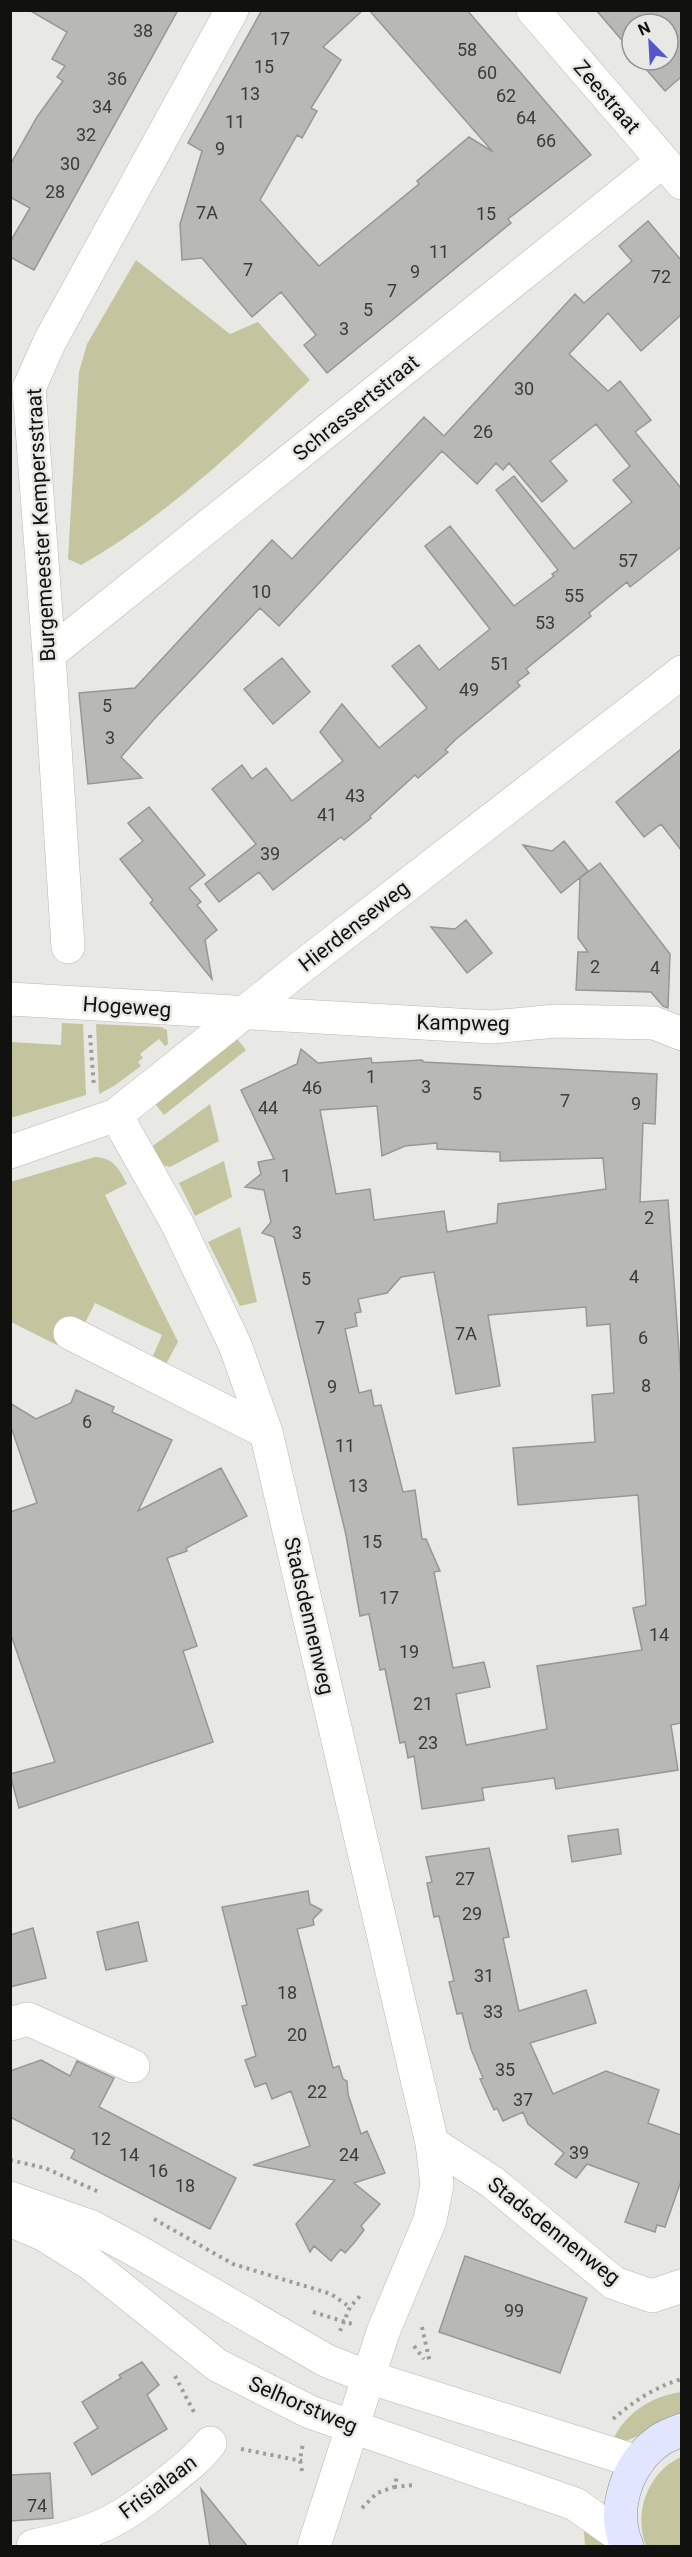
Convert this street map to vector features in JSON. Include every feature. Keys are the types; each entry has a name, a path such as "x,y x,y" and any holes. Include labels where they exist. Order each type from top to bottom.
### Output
{"main road":[{"path":"625,2542 620,2511 625,2485 638,2462 660,2440 681,2430"}],"street":[{"name":"Burgemeester Kempersstraat","path":"68,947 49,654 20,388 50,341 232,10"},
{"name":"Zeestraat","path":"533,10 672,172"},
{"name":"Schrassertstraat","path":"49,654 672,172"},
{"name":"Hierdenseweg","path":"10,1152 106,1118 681,672"},
{"name":"Hogeweg","path":"10,999 243,1013"},
{"name":"Kampweg","path":"243,1013 492,1027 556,1021 654,1023 681,1034"},
{"name":"Stadsdennenweg","path":"106,1118 183,1235 235,1346 266,1432 432,2143 437,2185 430,2220 388,2321 368,2377 314,2547"},
{"path":"70,1333 266,1432"},
{"path":"10,2024 28,2019 133,2066"},
{"name":"Stadsdennenweg","path":"432,2143 492,2182 614,2283 652,2296 681,2286"},
{"path":"10,2198 92,2227 327,2361 368,2377 638,2462"},
{"name":"Selhorstweg","path":"10,2220 43,2234 91,2264 217,2366 298,2407 575,2504 625,2542"},
{"name":"Frisialaan","path":"33,2547 74,2538 100,2528 139,2506 200,2456 210,2444"}],"path":[{"path":"88,1004 106,1118"},
{"path":"10,2160 45,2168 107,2196"},
{"path":"149,2217 234,2264 331,2294 350,2307 423,2331"},
{"path":"169,2367 210,2444 300,2460"},
{"path":"357,2513 377,2493 394,2487 407,2446"}],"green space":[{"path":"136,260 230,334 258,322 310,380 229,455 172,503 143,525 81,565 68,559 79,372 87,344"},
{"path":"62,1023 83,1024 86,1095 11,1118 11,1042 61,1045"},
{"path":"96,1024 161,1027 167,1030 168,1044 165,1046 159,1039 140,1054 143,1058 138,1062 141,1066 99,1094"},
{"path":"234,1035 246,1050 164,1115 152,1100"},
{"path":"210,1104 219,1141 170,1167 158,1164 150,1148"},
{"path":"95,1157 111,1162 127,1184 105,1195 178,1342 166,1364 152,1358 162,1335 95,1303 84,1325 70,1318 57,1345 11,1322 10,1182"},
{"path":"224,1161 232,1197 195,1216 179,1183"},
{"path":"240,1227 257,1302 240,1306 208,1242"},
{"path":"681,2392 681,2417 626,2441 612,2442 624,2423 640,2408 659,2398"},
{"path":"681,2457 681,2546 646,2546 641,2520 646,2495 660,2473"},
{"path":"583,2518 603,2542 605,2546 585,2546"}],"building":[{"path":"29,10 178,10 34,270 10,257 10,242 30,208 10,197 10,165 37,117 63,81 57,77 65,66 52,59 67,32"},
{"path":"262,10 363,10 323,47 341,60 311,108 317,111 302,138 297,135 260,200 319,266 419,184 417,181 469,137 493,152 369,10 467,10 591,155 508,219 511,223 327,373 304,345 316,335 281,292 252,317 202,258 182,260 180,224 202,151 188,143"},
{"path":"596,10 681,10 681,77 665,91 648,72 680,72 680,12 620,12 620,38"},
{"path":"648,221 681,260 681,315 641,351 608,313 569,354 608,391 620,381 651,420 635,432 681,488 681,547 630,587 627,582 589,613 591,616 526,669 529,673 517,682 520,686 455,740 445,750 448,752 418,778 415,775 370,816 371,818 344,840 341,837 273,890 259,872 219,902 205,884 256,844 212,789 242,765 252,779 266,768 292,801 343,761 320,732 342,704 379,748 427,708 392,666 419,645 439,670 490,629 425,546 450,526 514,606 554,576 552,574 558,570 496,490 514,476 574,549 632,502 613,480 630,466 596,424 550,461 567,481 542,502 509,463 503,470 496,463 477,484 442,451 279,626 260,608 156,717 121,757 142,778 88,784 79,693 135,688 272,540 292,559 424,417 444,436 575,294 584,303 632,261 619,246"},
{"path":"282,658 310,692 273,724 244,689"},
{"path":"681,749 681,850 661,824 644,837 616,802"},
{"path":"149,807 205,875 189,888 201,902 197,905 217,930 205,940 212,979 150,903 153,900 120,859 143,841 128,823"},
{"path":"564,841 588,871 561,893 523,845 552,851"},
{"path":"600,863 670,954 668,1008 663,1006 651,992 576,990 578,952 588,952 578,938 580,878"},
{"path":"466,920 492,953 467,973 431,927 455,929"},
{"path":"301,1049 318,1063 371,1058 372,1063 422,1060 424,1062 657,1074 655,1124 643,1123 640,1202 668,1200 681,1378 681,1723 671,1725 678,1770 556,1789 554,1778 482,1788 484,1800 422,1809 414,1756 408,1758 405,1742 400,1743 385,1669 380,1670 369,1614 360,1616 346,1535 274,1237 262,1233 271,1222 264,1190 245,1187 261,1174 258,1162 274,1159 241,1090 297,1064","holes":["377,1106 382,1156 405,1146 437,1143 437,1149 500,1152 500,1161 603,1158 606,1189 498,1204 497,1223 447,1232 444,1211 374,1220 370,1189 336,1194 320,1110","434,1272 456,1394 500,1386 488,1315 586,1307 587,1326 610,1324 614,1393 592,1395 595,1442 513,1448 518,1505 638,1495 646,1605 633,1608 642,1650 537,1666 547,1729 466,1745 456,1694 490,1687 484,1662 453,1668 434,1572 440,1571 426,1539 422,1539 415,1490 403,1492 381,1405 374,1406 371,1390 359,1393 345,1329 357,1326 355,1313 361,1312 358,1299 387,1293 401,1277"]},
{"path":"76,1390 114,1407 112,1412 172,1440 138,1511 221,1468 247,1516 186,1548 187,1551 167,1558 197,1646 183,1651 213,1742 19,1808 10,1774 55,1762 10,1632 10,1512 37,1503 10,1424 10,1403 36,1419 71,1403"},
{"path":"618,1829 621,1854 572,1862 568,1836"},
{"path":"489,1848 509,1937 503,1938 519,2011 586,1990 596,2023 530,2043 553,2094 606,2071 659,2090 648,2123 681,2135 681,2181 665,2227 657,2225 655,2232 625,2222 639,2183 587,2164 576,2178 555,2164 564,2153 528,2124 523,2112 503,2121 497,2108 494,2110 480,2079 483,2078 471,2049 462,2013 457,2014 449,1982 454,1981 439,1916 434,1917 427,1883 432,1882 426,1857"},
{"path":"308,1891 310,1904 322,1910 313,1919 314,1925 297,1929 333,2068 339,2066 343,2079 347,2081 348,2094 361,2134 367,2131 385,2173 354,2183 380,2204 361,2226 364,2230 354,2243 345,2253 341,2249 331,2261 314,2246 310,2252 296,2224 335,2180 253,2165 310,2146 291,2091 272,2099 266,2083 255,2087 245,2060 256,2056 242,2006 247,2005 222,1907"},
{"path":"138,1922 147,1961 106,1970 97,1932"},
{"path":"33,1928 46,1978 10,1987 10,1935"},
{"path":"41,2060 70,2076 77,2061 114,2078 99,2107 236,2178 210,2229 71,2158 75,2150 10,2117 10,2071"},
{"path":"465,2256 587,2298 560,2373 439,2332"},
{"path":"142,2362 159,2385 147,2395 167,2429 92,2475 74,2443 98,2428 82,2402 121,2378 119,2375"},
{"path":"50,2473 53,2518 10,2521 10,2475"},
{"path":"201,2489 248,2547 210,2547"}]}
